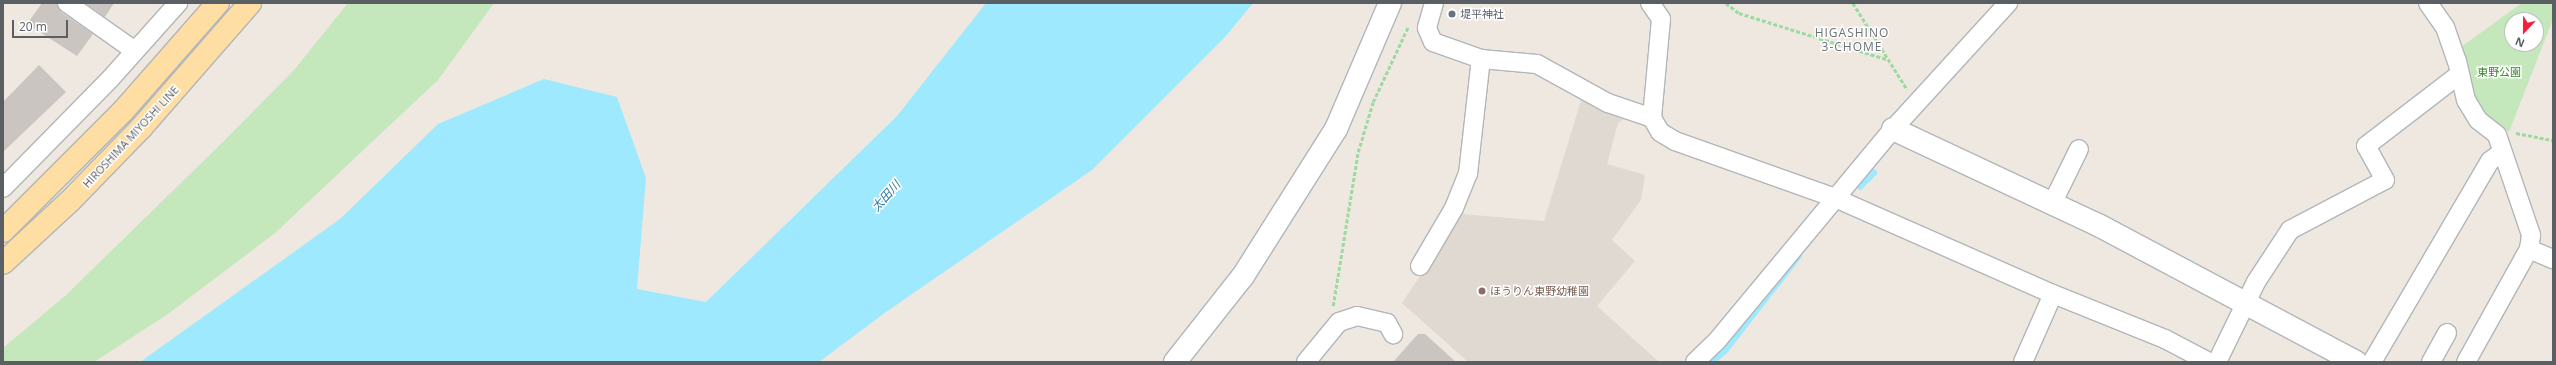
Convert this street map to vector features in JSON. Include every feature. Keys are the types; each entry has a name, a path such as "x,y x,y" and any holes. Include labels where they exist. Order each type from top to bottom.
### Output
{"main road":[{"path":"3,231 123,111 218,3"},
{"name":"HIROSHIMA MIYOSHI LINE","path":"3,262 70,201 141,128 250,3"}],"street":[{"path":"67,3 135,51"},
{"path":"3,188 135,51 178,3"},
{"path":"1175,362 1243,276 1336,129 1390,3"},
{"path":"1434,3 1427,28 1433,42 1481,59 1537,64 1608,103 1652,118"},
{"path":"1695,362 1716,342 1894,129 2008,3"},
{"path":"2428,3 2445,27 2460,74 2466,100 2478,120 2499,144 2531,235 2529,249 2466,362"},
{"path":"1656,4 1661,19 1652,118 1660,132 1675,141 1835,198 2053,294 2165,339 2209,362"},
{"path":"1420,266 1454,208 1468,174 1481,59"},
{"path":"2217,362 2245,304 2290,230 2385,180 2366,146 2460,74"},
{"path":"1894,129 2052,204 2356,362"},
{"path":"2372,362 2499,144"},
{"path":"2052,204 2079,149"},
{"path":"2529,249 2553,259"},
{"path":"2023,362 2053,294"},
{"path":"1306,362 1339,322 1357,316 1387,323 1393,334"},
{"path":"2431,362 2447,333"}],"path":[{"path":"1726,3 1739,13 1886,59"},
{"path":"1853,3 1886,59 1917,104"},
{"path":"1339,322 1332,309 1358,152 1373,102 1410,24"},
{"path":"2499,144 2513,133 2553,140"}],"shaded area":[{"path":"1583,94 1630,115 1618,123 1607,164 1645,175 1641,200 1612,240 1635,261 1597,306 1659,362 1468,362 1402,303 1462,214 1544,221"}],"green space":[{"path":"348,3 494,3 438,80 275,233 168,314 94,362 3,362 3,348 65,296 226,139 294,70"},
{"name":"東野公園","path":"2522,3 2553,3 2553,19 2544,42 2544,12 2510,12"},
{"name":"東野公園","path":"2504,16 2504,52 2540,52 2509,132 2476,107 2461,47"}],"water":[{"name":"太田川","path":"986,3 1253,3 1226,36 1092,170 886,312 819,362 140,362 340,219 438,124 544,79 617,97 646,178 637,289 706,302 897,116"}],"building":[{"path":"42,3 57,3 61,12 93,34 77,56 27,24"},
{"path":"85,3 114,3 105,17"},
{"path":"39,65 66,92 3,152 3,102"},
{"path":"1418,334 1425,334 1456,362 1393,362"}],"waterway":[{"path":"1860,187 1874,173"},
{"path":"1712,362 1725,351 1799,256"}],"place":[{"name":"堤平神社","path":"1452,14"},
{"name":"ほうりん東野幼稚園","path":"1482,291"}],"district":[{"name":"HIGASHINO 3-CHOME","path":"1852,40"}]}
